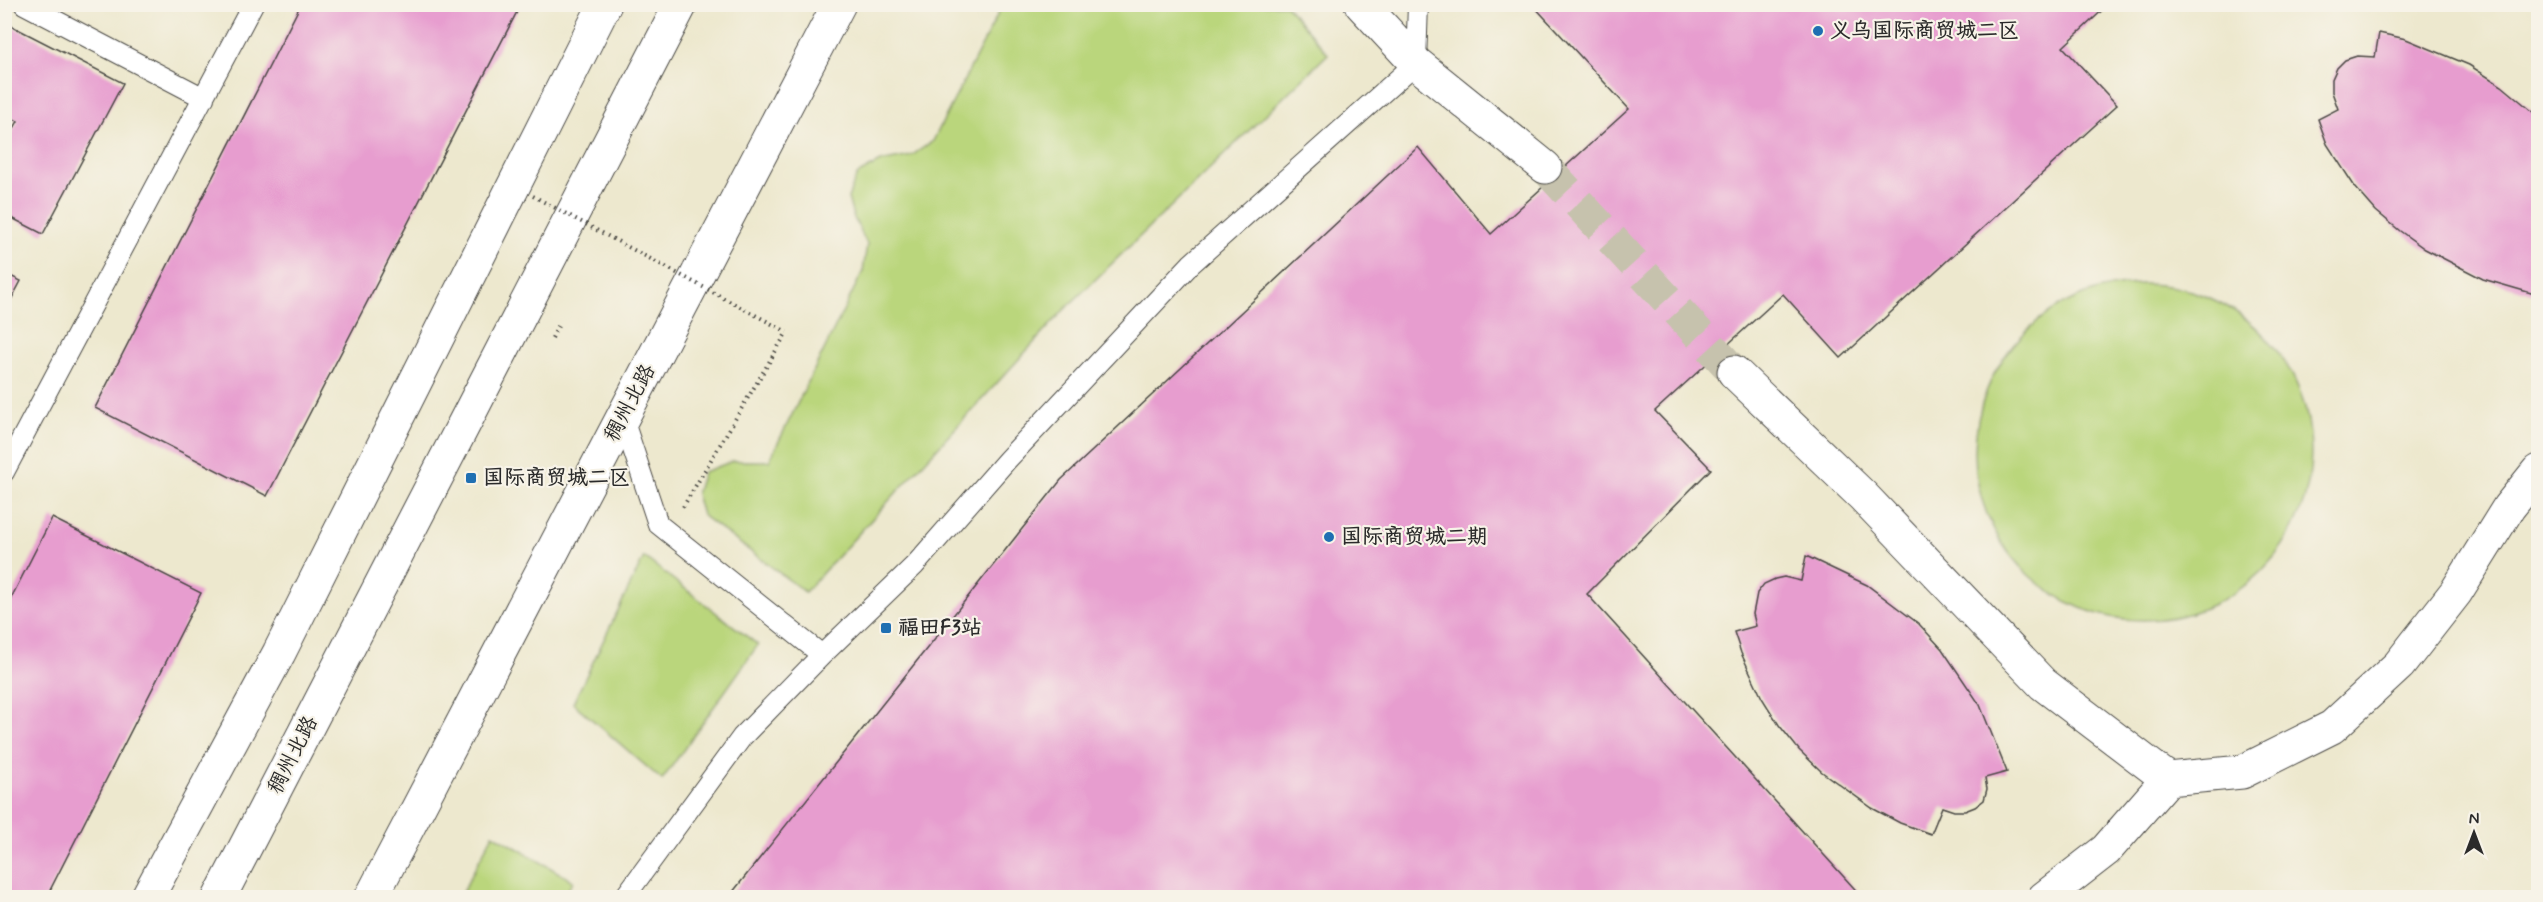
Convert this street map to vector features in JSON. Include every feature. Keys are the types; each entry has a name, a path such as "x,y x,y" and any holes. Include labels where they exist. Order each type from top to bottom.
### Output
{"street":[{"path":"147,897 285,643 605,4"},
{"name":"稠州北路","path":"219,897 681,4"},
{"name":"稠州北路","path":"371,897 839,4"},
{"path":"1361,4 1416,63 1545,167"},
{"path":"1734,372 1863,496 2043,684 2168,780"},
{"path":"2044,897 2106,850 2168,780 2242,772 2332,727 2399,665 2456,591 2509,507 2538,471"}],"lane":[{"path":"24,4 204,98"},
{"path":"4,472 253,4"},
{"path":"624,897 742,737 915,565 1006,460 1191,264 1416,63 1418,4"},
{"path":"622,419 658,524 822,655"}],"path":[{"path":"533,196 787,332 669,532"}],"green space":[{"path":"1003,4 1286,5 1328,54 1064,310 805,592 702,515 696,494 703,472 733,461 769,461 863,271 867,244 853,216 848,198 857,175 880,162 911,156 933,141"},
{"path":"2126,284 2160,284 2192,291 2222,303 2250,322 2273,345 2283,358 2299,388 2311,435 2308,485 2292,531 2273,559 2250,582 2222,601 2192,613 2160,620 2126,620 2094,613 2064,601 2036,582 2013,559 1994,531 1982,501 1975,469 1975,435 1982,403 1994,373 2013,345 2036,322 2064,303 2094,291"},
{"path":"644,557 758,645 662,780 573,703"},
{"path":"493,834 573,881 564,897 460,897"}],"building":[{"path":"301,4 521,4 267,496 95,408"},
{"name":"国际商贸城二期","path":"1532,4 2109,4 2063,47 2117,105 1841,358 1783,294 1655,411 1711,469 1587,594 1863,898 728,898 1061,480 1418,147 1491,234 1629,109"},
{"path":"4,22 123,83 43,234 4,214 4,146 18,121 4,114"},
{"path":"2379,33 2406,39 2469,65 2502,86 2538,116 2538,295 2483,279 2425,249 2376,211 2355,187 2327,144 2318,119 2338,109 2332,92 2332,79 2337,68 2345,60 2357,56 2375,57"},
{"path":"4,273 21,281 4,313"},
{"path":"52,518 201,593 46,898 4,898 4,612"},
{"path":"1806,556 1867,585 1919,624 1942,649 1980,705 2007,772 1985,778 1987,789 1984,800 1975,807 1965,811 1954,811 1942,807 1931,834 1900,823 1872,808 1822,772 1799,750 1779,725 1762,698 1741,653 1734,632 1756,626 1753,614 1757,593 1764,584 1775,579 1784,577 1801,581"}],"tunnel":[{"path":"1545,167 1734,372"}],"place":[{"name":"义乌国际商贸城二区","path":"1818,31"},
{"name":"国际商贸城二区","path":"471,478"},
{"name":"国际商贸城二期","path":"1329,537"},
{"name":"福田F3站","path":"886,628"}]}
